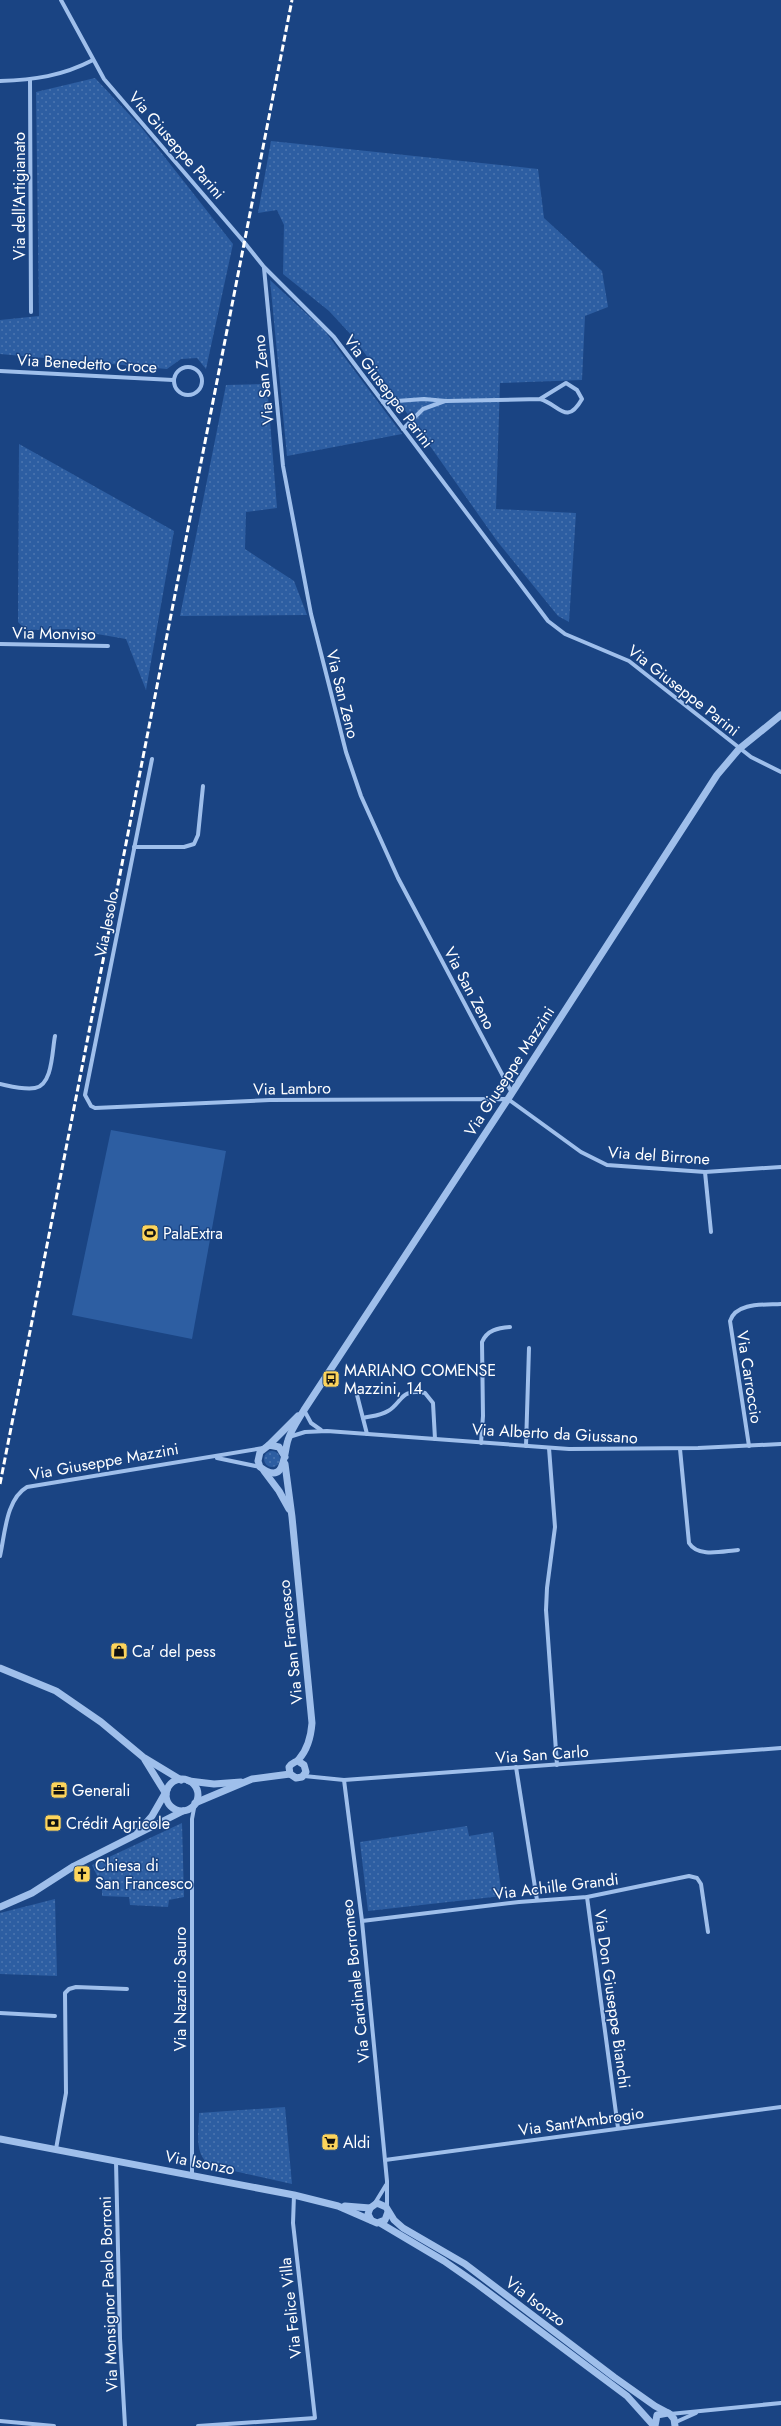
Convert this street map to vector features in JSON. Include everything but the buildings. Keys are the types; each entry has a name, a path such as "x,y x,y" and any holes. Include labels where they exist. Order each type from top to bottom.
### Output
{"street":[{"name":"Via Giuseppe Parini","path":"61,0 104,79 264,267 325,326 528,598 550,623 568,635 629,661 740,749 762,765 781,772"},
{"path":"0,80 30,80 58,75 93,60"},
{"name":"Via dell'Artigianato","path":"30,80 32,312"},
{"name":"Via San Zeno","path":"264,267 283,466 311,614 343,745 361,796 398,878 510,1096"},
{"name":"Via Benedetto Croce","path":"189,366 198,370 202,383 197,391 188,395 179,392 173,380 177,371 189,366"},
{"name":"Via Benedetto Croce","path":"0,371 173,380"},
{"path":"383,402 424,399 446,401 540,399 549,401 561,412 570,413 576,410 582,399 577,390 566,383 540,399"},
{"path":"403,429 422,409 446,401"},
{"name":"Via Monviso","path":"0,644 108,646"},
{"name":"Via Giuseppe Mazzini","path":"285,1460 289,1437 299,1417 510,1096 717,775 740,749 781,714"},
{"name":"Via Jesolo","path":"85,1095 152,759"},
{"path":"134,847 184,847 194,844 198,838 202,786"},
{"path":"0,1084 32,1088 43,1084 47,1077 55,1036"},
{"name":"Via Lambro","path":"85,1095 88,1104 95,1108 270,1100 510,1096"},
{"name":"Via del Birrone","path":"510,1096 578,1151 599,1162 626,1167 705,1172 781,1167"},
{"path":"705,1172 711,1232"},
{"name":"Via Carroccio","path":"749,1446 730,1321 734,1313 742,1308 781,1304"},
{"path":"481,1442 483,1416 482,1342 486,1335 493,1330 510,1327"},
{"path":"526,1446 529,1348"},
{"path":"356,1391 367,1434"},
{"path":"363,1418 386,1412 402,1396 417,1392 425,1393 433,1403 435,1439"},
{"path":"304,1410 309,1421"},
{"name":"Via Giuseppe Mazzini","path":"0,1556 13,1503 18,1495 27,1487 266,1447 299,1417"},
{"name":"Via Alberto da Giussano","path":"299,1417 309,1421 316,1428 327,1431"},
{"name":"Via Alberto da Giussano","path":"289,1437 309,1431 327,1431 549,1448 680,1449 781,1444"},
{"path":"266,1447 279,1447 285,1460 279,1471 274,1472 261,1468 258,1456 266,1447"},
{"path":"549,1448 555,1528 546,1600 558,1765"},
{"path":"680,1449 689,1543 700,1552 738,1550"},
{"name":"Via Giuseppe Mazzini","path":"213,1457 261,1468"},
{"name":"Via San Francesco","path":"285,1460 312,1723 308,1745 298,1761 290,1767 290,1774"},
{"name":"Via San Francesco","path":"261,1468 279,1491 292,1517"},
{"path":"0,1668 56,1691 96,1718 143,1757 181,1780 214,1784 245,1782"},
{"name":"Via San Carlo","path":"304,1776 344,1780 781,1748"},
{"path":"143,1757 166,1793 170,1805 178,1811 184,1811"},
{"path":"0,1907 29,1895 74,1866 184,1811 195,1803 228,1791 245,1782 265,1776 290,1774 296,1778 304,1776 304,1765 298,1761"},
{"path":"516,1767 537,1900"},
{"path":"130,1839 148,1821 171,1784 181,1780"},
{"name":"Via Cardinale Borromeo","path":"344,1780 362,1921 387,2181 388,2210"},
{"path":"189,1781 196,1789 195,1803"},
{"name":"Via Nazario Sauro","path":"192,2175 192,1819 195,1803"},
{"name":"Via Achille Grandi","path":"362,1921 537,1900 587,1897 691,1876 696,1878 701,1884 708,1932"},
{"name":"Via Don Giuseppe Bianchi","path":"587,1897 618,2128"},
{"path":"56,2149 66,2093 65,1993 76,1987 127,1989"},
{"path":"0,2013 55,2016"},
{"name":"Via Sant'Ambrogio","path":"385,2160 781,2107"},
{"name":"Via Isonzo","path":"0,2139 294,2195 338,2206 371,2220"},
{"name":"Via Monsignor Paolo Borroni","path":"116,2160 120,2338 125,2426"},
{"path":"372,2206 383,2205 388,2210 387,2218 380,2223 371,2220 368,2214 372,2206 387,2181"},
{"name":"Via Felice Villa","path":"198,2426 315,2418 293,2223 294,2195"},
{"name":"Via Isonzo","path":"338,2206 372,2206"},
{"name":"Via Isonzo","path":"388,2210 403,2228 465,2264 595,2363 651,2403 669,2413"},
{"name":"Via Isonzo","path":"380,2223 444,2261 477,2284 627,2396 652,2424"},
{"path":"652,2424 659,2414 781,2403"},
{"path":"669,2413 676,2424 700,2411"},
{"path":"0,2420 54,2426"}],"shaded area":[{"path":"95,78 141,127 233,244 206,369 197,358 181,359 167,369 0,354 0,320 39,316 36,92"},
{"path":"271,141 538,169 544,218 602,271 608,307 585,316 582,380 500,383 496,509 576,513 569,622 558,616 497,541 354,338 329,311 283,274 284,225 277,210 258,213"},
{"path":"270,280 324,330 402,434 287,456"},
{"path":"267,384 277,508 246,512 245,549 294,581 307,615 180,616 226,385"},
{"path":"19,444 174,531 146,690 126,639 68,629 26,630 18,622"},
{"name":"PalaExtra","path":"111,1130 226,1151 192,1339 72,1315"},
{"path":"272,1451 279,1456 280,1459 275,1466 272,1467 265,1462 264,1459 269,1452"},
{"path":"182,1823 184,1897 169,1900 168,1907 130,1905 129,1897 102,1896 102,1886 92,1865"},
{"path":"467,1826 469,1836 493,1832 502,1896 368,1911 360,1842"},
{"path":"55,1899 57,1976 0,1974 0,1913"},
{"path":"285,2107 292,2184 212,2166 206,2162 202,2156 198,2143 199,2113"}],"railway":[{"path":"0,1484 292,0"}],"place":[{"name":"PalaExtra","path":"150,1233"},
{"name":"MARIANO COMENSE Mazzini, 14","path":"331,1379"},
{"name":"Ca' del pess","path":"119,1651"},
{"name":"Generali","path":"59,1790"},
{"name":"Crédit Agricole","path":"53,1823"},
{"name":"Chiesa di San Francesco","path":"82,1874"},
{"name":"Aldi","path":"330,2142"}]}
